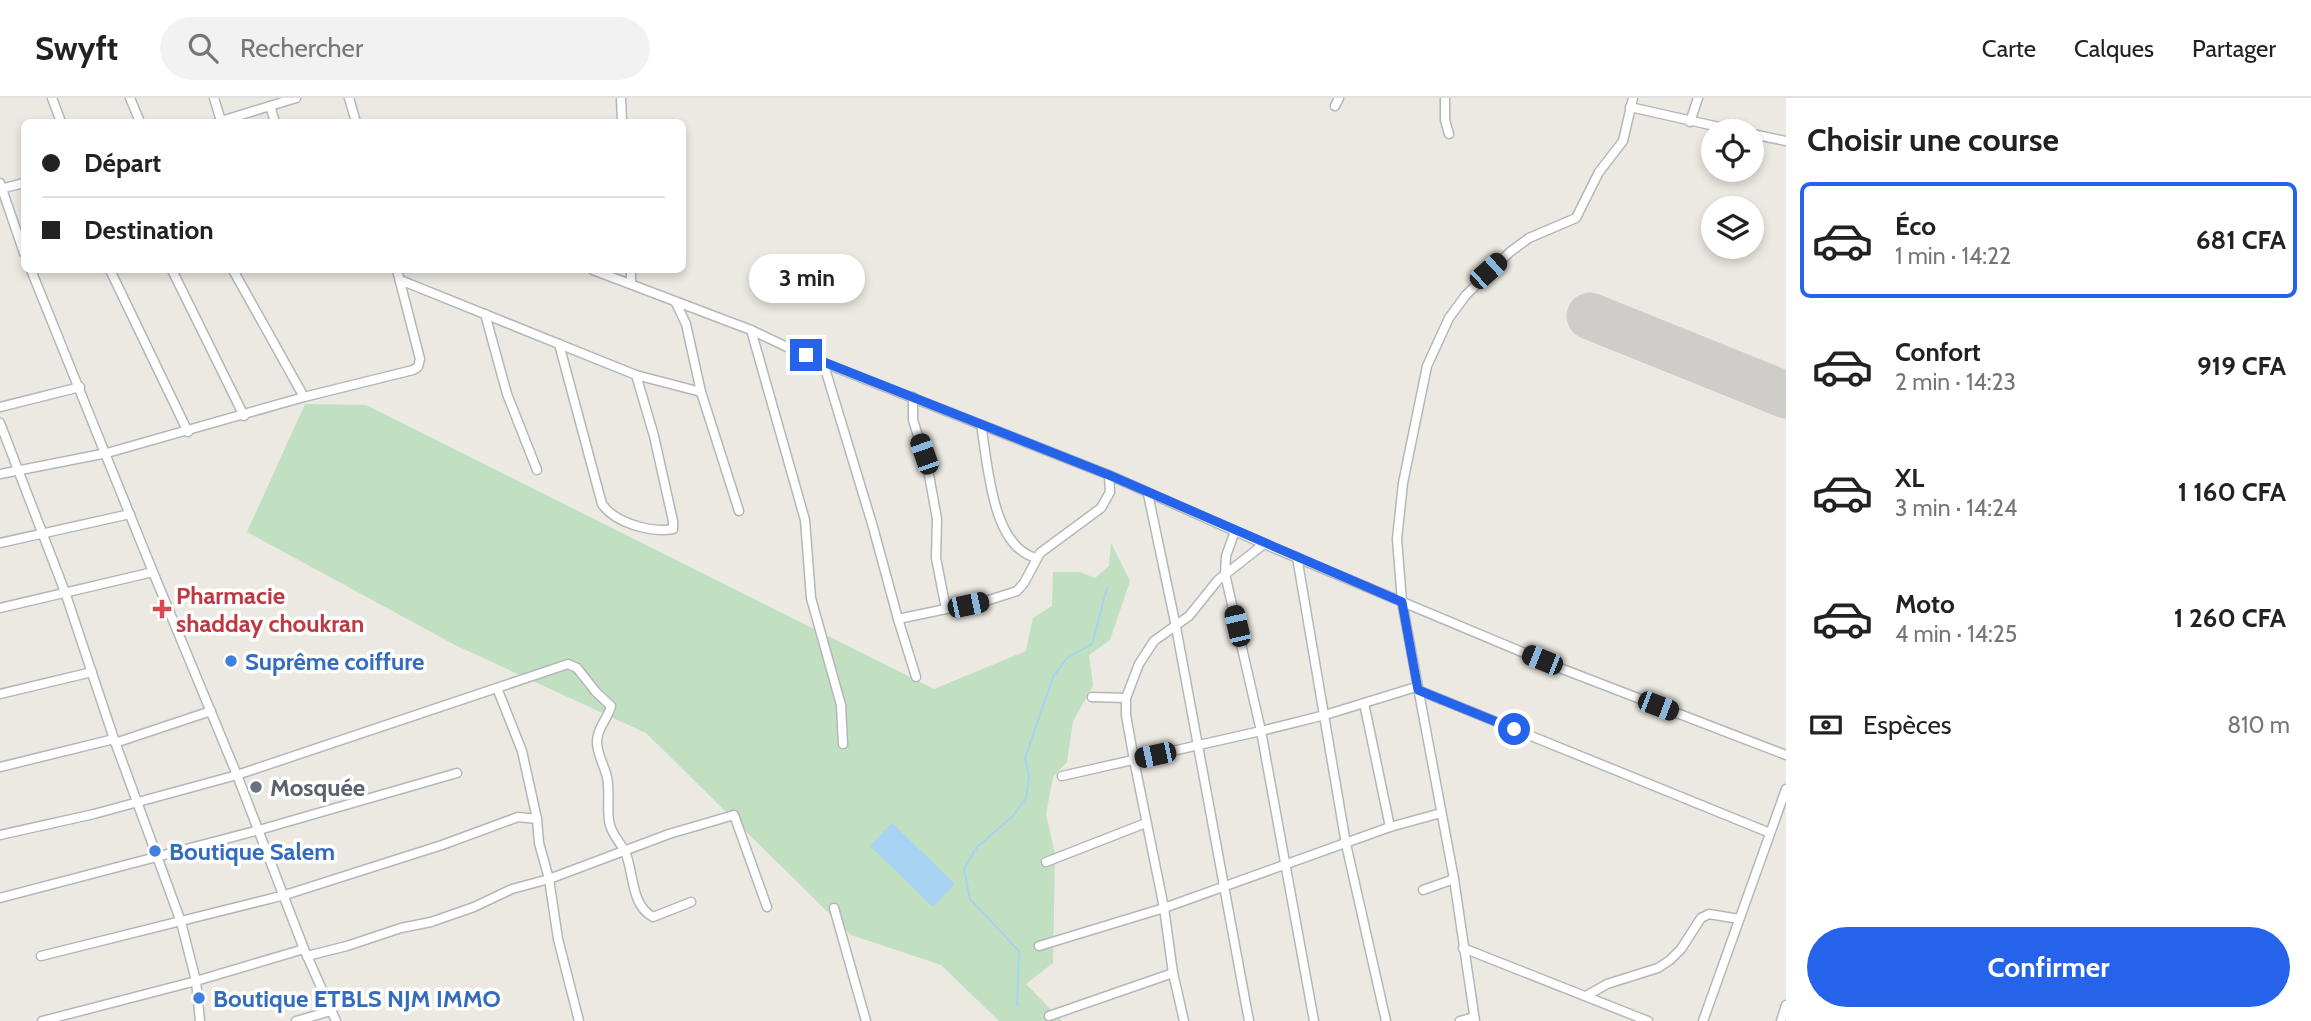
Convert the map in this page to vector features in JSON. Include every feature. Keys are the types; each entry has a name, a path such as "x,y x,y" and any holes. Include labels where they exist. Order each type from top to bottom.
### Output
{"street":[{"path":"52,98 60,119"},
{"path":"130,98 139,119"},
{"path":"214,98 218,119"},
{"path":"229,119 296,98"},
{"path":"349,98 355,119"},
{"path":"621,98 622,119"},
{"path":"1445,98 1445,120 1449,134"},
{"path":"1690,122 1698,98"},
{"path":"1460,1021 1474,1019 1454,879 1417,689 1398,562 1398,517 1427,366 1449,318 1488,271 1529,239 1576,218 1599,172 1623,141 1632,103 1701,124"},
{"path":"270,106 274,119"},
{"path":"1764,136 1786,141"},
{"path":"21,184 1,187 21,244"},
{"path":"32,273 335,1021"},
{"path":"111,273 188,432"},
{"path":"173,273 244,416"},
{"path":"235,273 304,397"},
{"path":"0,474 107,453 304,397 413,370 418,367 420,359 398,273"},
{"path":"601,273 751,330 823,362 1109,475 1264,544 1565,670 1786,755"},
{"path":"631,273 631,284"},
{"path":"400,279 635,375 701,391"},
{"path":"677,303 693,347 701,391 739,510"},
{"path":"485,314 507,394 537,470"},
{"path":"751,330 805,520 811,598 841,705 843,744"},
{"path":"559,344 607,511 631,523 657,530 673,528 654,436 635,375"},
{"path":"823,362 916,677"},
{"path":"0,407 80,387"},
{"path":"913,397 912,420 927,464 937,519 936,558 946,609"},
{"path":"0,423 65,592 114,741 181,922 196,981 200,1021"},
{"path":"981,425 1001,522 1018,549 1036,558"},
{"path":"898,619 989,600 1017,591 1036,558 1052,543 1101,508 1110,492 1109,475"},
{"path":"1148,494 1176,627 1249,1021"},
{"path":"0,543 130,514"},
{"path":"1235,531 1226,556 1225,574 1261,731 1314,1021"},
{"path":"1184,1021 1134,760 1126,715 1126,698 1147,651 1160,635 1176,627 1195,611 1212,585 1264,544"},
{"path":"1297,557 1346,844 1386,1021"},
{"path":"0,608 153,572"},
{"path":"0,835 94,814 237,775 568,664 577,668 611,706 597,736 607,777 609,819 612,834 625,851 632,872 633,888 644,912 653,917 691,902"},
{"path":"0,694 92,672"},
{"path":"497,688 522,751 537,819 539,843 549,879 558,939 579,1021"},
{"path":"1062,776 1261,731 1417,689 1770,833"},
{"path":"1092,697 1126,698"},
{"path":"1364,703 1390,827"},
{"path":"0,767 114,741 211,711"},
{"path":"0,898 259,830 457,773"},
{"path":"1703,1021 1786,789"},
{"path":"1039,946 1164,908 1390,827 1441,813"},
{"path":"42,1021 306,953 347,946 401,928 431,922 474,907 512,889 549,879 669,834 734,814 767,907"},
{"path":"41,956 285,895 442,845 518,817 537,819"},
{"path":"1046,862 1146,823"},
{"path":"1423,890 1454,879"},
{"path":"834,908 866,1021"},
{"path":"1586,996 1607,984 1658,968 1670,960 1681,949 1701,918 1709,914 1739,919"},
{"path":"1463,948 1648,1021"},
{"path":"1049,1016 1173,973"},
{"path":"1781,1021 1786,1004"},
{"path":"296,1021 331,1011"}],"green space":[{"path":"305,404 366,405 934,689 1026,651 1033,618 1052,606 1053,572 1080,572 1095,578 1109,566 1111,543 1130,581 1110,640 1089,655 1093,686 1073,721 1067,762 1053,777 1046,814 1055,854 1053,963 1026,984 1062,1021 999,1021 941,965 851,935 646,733 455,645 247,532"}],"water":[{"path":"892,823 955,884 933,907 870,846"}],"waterway":[{"path":"1017,1005 1019,951 970,899 964,869 977,847 1012,817 1026,798 1029,776 1025,758 1053,677 1067,658 1092,644 1107,588"}],"runway":[{"path":"1590,316 1786,395"}],"place":[{"name":"Pharmacie shadday choukran","path":"162,609"},
{"name":"Suprême coiffure","path":"231,661"},
{"name":"Mosquée","path":"256,787"},
{"name":"Boutique Salem","path":"155,851"},
{"name":"Boutique ETBLS NJM IMMO","path":"199,998"}],"route":[{"path":"806,355 1109,475 1402,602 1418,690 1514,729"}]}
